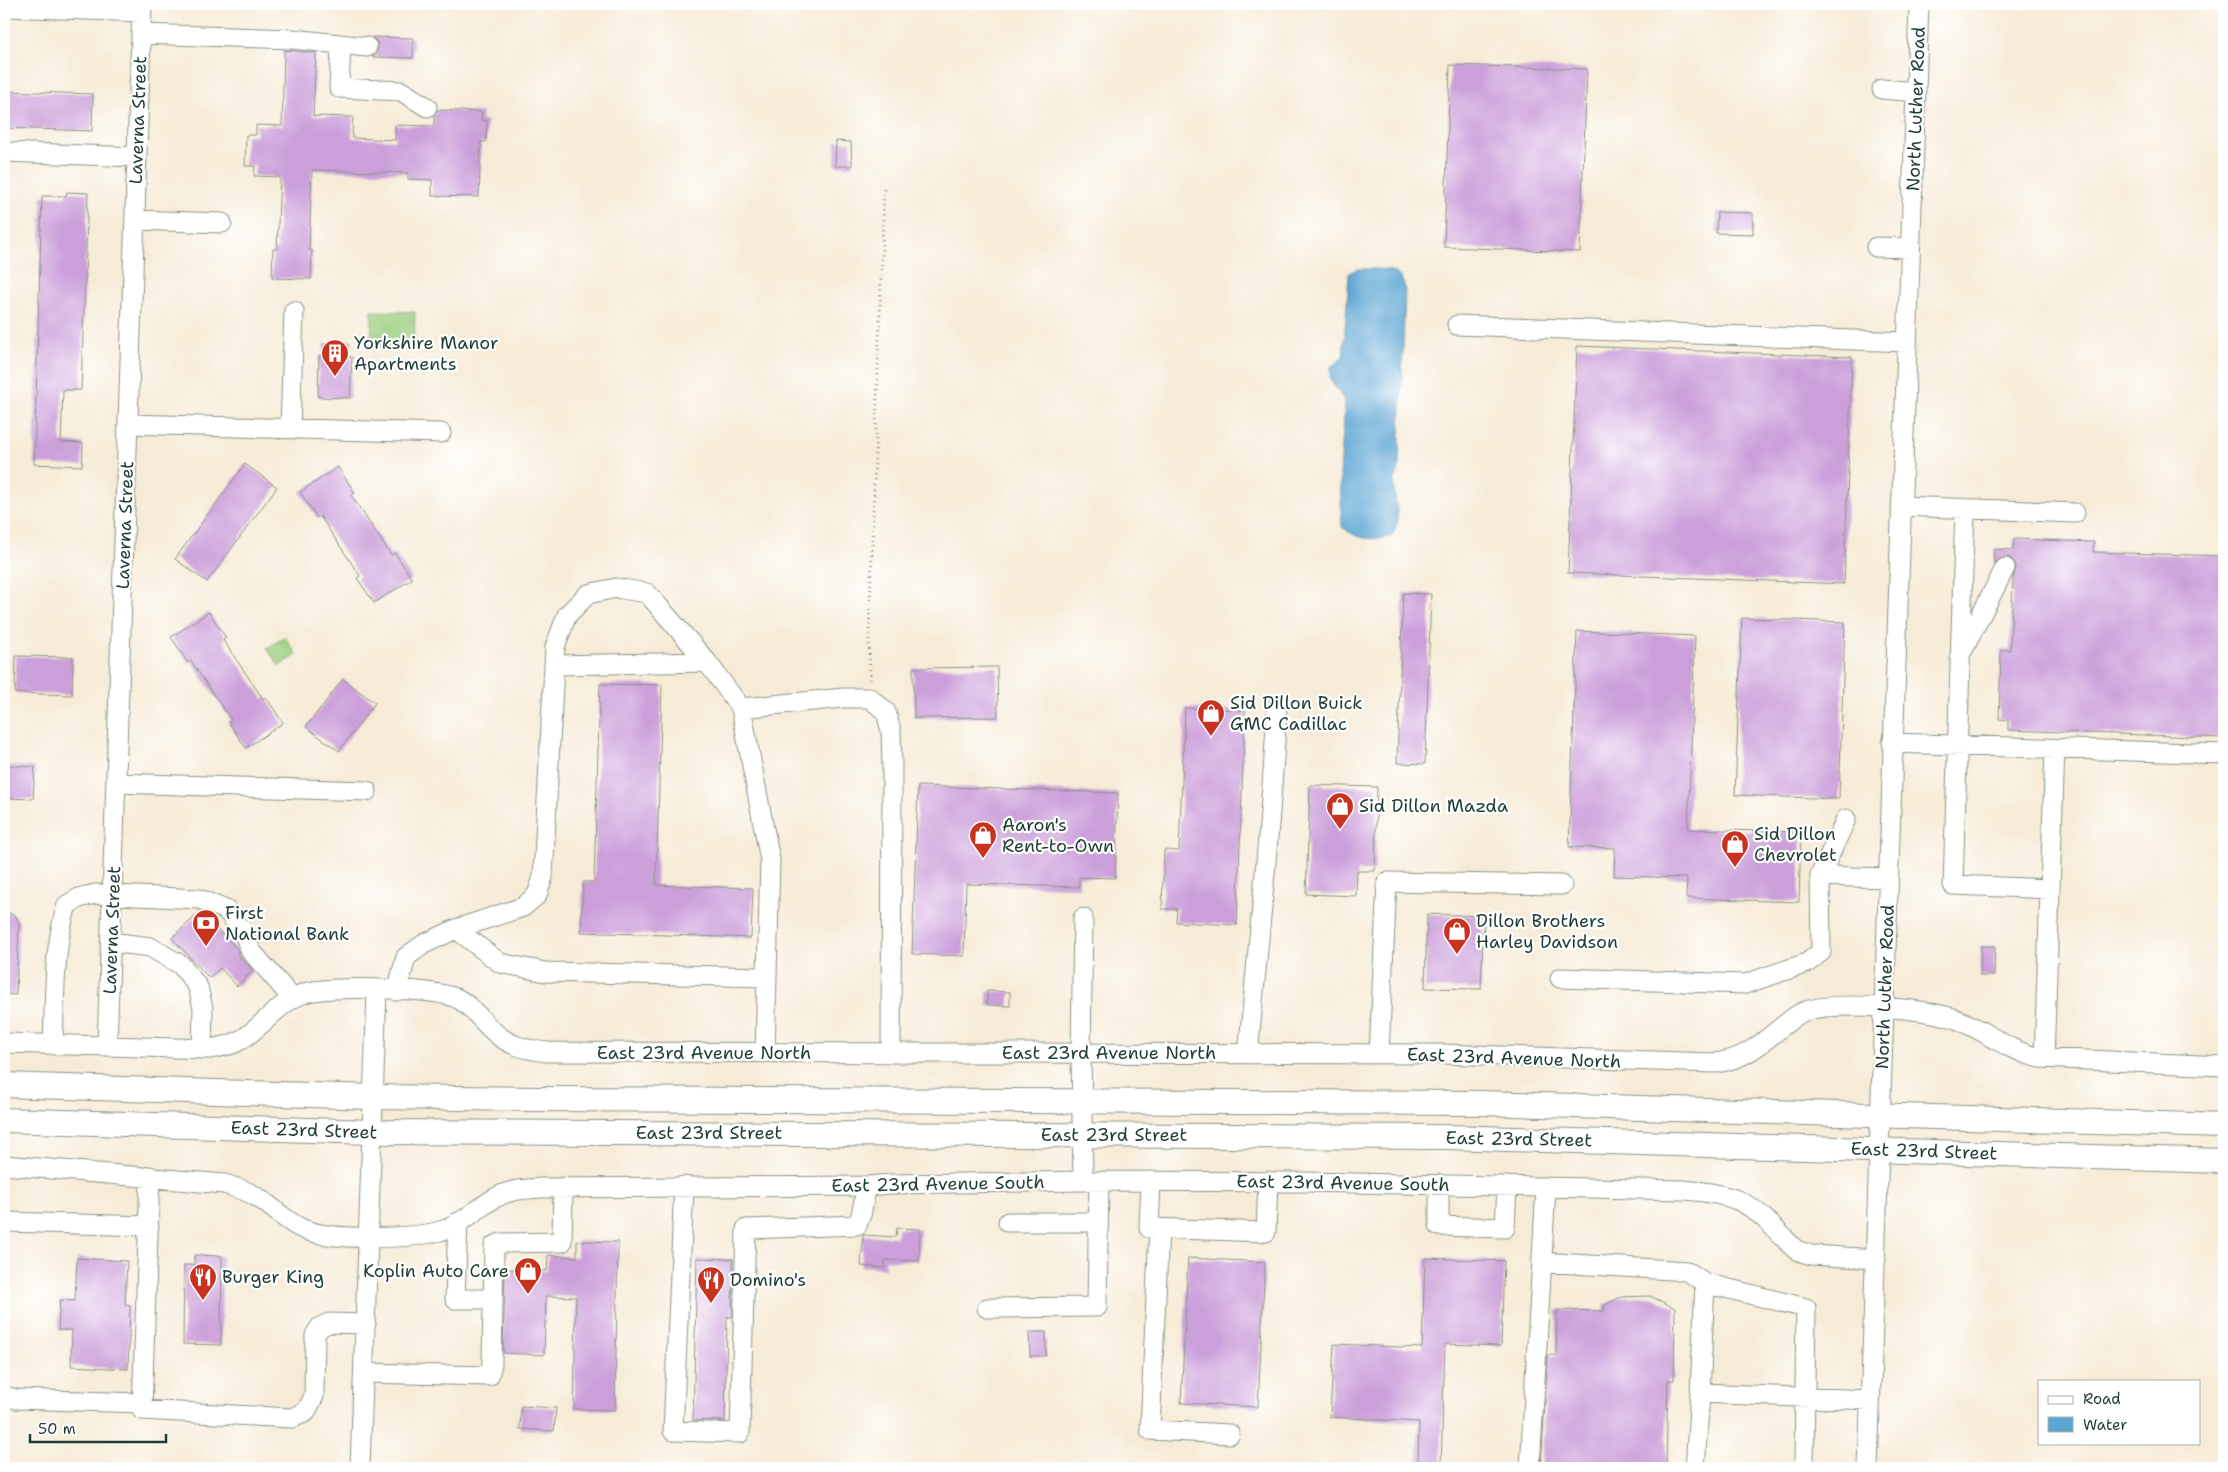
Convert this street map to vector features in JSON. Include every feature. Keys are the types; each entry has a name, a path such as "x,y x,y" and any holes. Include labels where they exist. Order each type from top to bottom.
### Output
{"main road":[{"name":"East 23rd Street","path":"4,1085 373,1097 1480,1102 2224,1126"},
{"name":"East 23rd Street","path":"4,1120 372,1132 1447,1137 2224,1161"}],"street":[{"name":"North Luther Road","path":"1868,1468 1919,4"},
{"path":"4,7 142,8"},
{"name":"Laverna Street","path":"107,1046 142,8"},
{"path":"141,34 293,39 341,46 367,47"},
{"path":"341,46 339,88 401,91 427,107"},
{"path":"1882,88 1916,92"},
{"path":"4,152 137,157"},
{"path":"136,220 222,222"},
{"path":"1876,247 1910,248"},
{"path":"290,429 294,311"},
{"path":"1457,325 1907,342"},
{"path":"129,424 441,433"},
{"path":"1901,506 2075,513"},
{"path":"1965,508 1953,885 2050,889"},
{"path":"1960,656 2005,568"},
{"path":"397,990 406,957 424,944 456,929 523,907 537,896 543,877 555,647 567,615 588,594 616,588 647,594 707,662 741,708 770,860 765,1053"},
{"path":"554,665 707,662"},
{"path":"741,708 844,698 870,698 886,712 891,731 891,1053"},
{"path":"1248,1054 1260,929 1276,706"},
{"path":"1892,743 2224,754"},
{"path":"2044,1058 2055,749"},
{"path":"117,783 367,790"},
{"path":"1560,978 1745,984 1807,963 1821,952 1820,876 1846,818"},
{"path":"1820,876 1888,878"},
{"path":"1379,1054 1387,882 1562,885"},
{"path":"53,1044 57,951 60,927 67,905 79,898 95,894 199,899 226,910 243,931 251,951 292,998"},
{"path":"987,1308 1096,1308 1098,1222 1083,1135 1081,1053 1083,918"},
{"path":"456,929 500,963 545,972 767,977"},
{"path":"111,942 150,947 181,965 198,987 203,1008 202,1049"},
{"name":"East 23rd Avenue North","path":"4,1043 218,1048 238,1041 251,1033 292,998 302,993 318,990 397,990 451,995 466,1005 492,1031 507,1042 532,1050 548,1052 1379,1054 1715,1063 1740,1058 1751,1052 1804,1011 1826,1007 1884,1008 1922,1011 1948,1016 2023,1054 2044,1058 2224,1066"},
{"path":"360,1468 370,1236 377,990"},
{"name":"East 23rd Avenue South","path":"4,1165 150,1176 224,1184 242,1189 262,1200 302,1229 332,1235 370,1236 425,1234 440,1231 508,1192 521,1189 563,1187 866,1186 1091,1181 1268,1181 1684,1190 1727,1195 1750,1205 1796,1250 1811,1255 1876,1259"},
{"path":"150,1176 142,1410 292,1418 306,1412 314,1396 316,1335 320,1327 329,1323 366,1324"},
{"path":"1151,1181 1149,1228 1266,1232 1268,1181"},
{"path":"1439,1184 1439,1226 1505,1228 1507,1186"},
{"path":"684,1186 674,1431 740,1433 746,1229 856,1225 861,1215 866,1186"},
{"path":"364,1373 489,1376 492,1364 494,1246 501,1243 562,1242 563,1187"},
{"path":"1530,1468 1546,1187"},
{"path":"4,1222 149,1226"},
{"path":"458,1222 455,1299 493,1299"},
{"path":"1008,1222 1098,1222"},
{"path":"1159,1228 1150,1430 1230,1434"},
{"path":"1542,1262 1687,1271 1705,1283 1806,1308 1804,1468"},
{"path":"1695,1468 1705,1283"},
{"path":"1700,1393 1870,1400"},
{"path":"4,1396 16,1399 142,1402"}],"path":[{"path":"870,698 869,637 884,189"}],"green space":[{"path":"372,311 415,312 414,347 371,346"},
{"path":"285,637 297,655 279,666 267,648"}],"water":[{"path":"1357,269 1380,269 1393,272 1402,280 1405,288 1399,467 1394,483 1397,524 1391,537 1370,539 1359,537 1342,527 1340,473 1345,402 1330,379 1331,367 1343,357 1349,273"}],"building":[{"path":"372,37 413,38 413,58 372,57 378,48 377,42"},
{"path":"284,50 316,53 313,116 353,117 352,138 395,140 395,125 434,126 434,115 437,110 482,112 481,120 487,121 486,142 481,142 479,197 432,196 432,180 408,179 408,173 312,170 309,250 312,250 311,279 272,278 273,249 277,249 280,177 254,176 255,166 245,166 246,135 256,135 256,125 282,126"},
{"path":"1450,65 1587,69 1580,252 1444,247"},
{"path":"4,91 93,94 92,131 4,128"},
{"path":"836,141 851,142 852,166 835,166"},
{"path":"67,192 88,193 81,390 63,390 61,442 83,443 82,466 34,464 42,196 66,196"},
{"path":"1717,212 1753,213 1753,234 1716,233"},
{"name":"Yorkshire Manor Apartments","path":"324,344 348,344 347,357 352,357 350,398 318,397 319,356 323,356"},
{"path":"1577,346 1852,357 1844,584 1568,573"},
{"path":"245,464 277,487 207,582 175,559"},
{"path":"338,467 355,493 351,495 391,555 395,553 412,579 374,603 357,578 360,576 320,516 317,518 300,492"},
{"path":"2014,539 2094,542 2093,552 2224,556 2224,738 2008,730 2008,720 1999,719 2001,650 2010,650 2013,578 2016,567 2011,558 2005,557 1999,559 1994,564 1994,549 2013,550"},
{"path":"1403,593 1431,594 1425,764 1397,763"},
{"path":"209,612 226,638 223,640 263,699 266,697 283,723 246,748 228,722 231,720 191,661 188,663 171,637"},
{"path":"1742,618 1845,622 1839,799 1735,795"},
{"path":"1577,631 1695,636 1688,829 1801,832 1799,902 1686,898 1687,878 1614,876 1615,848 1569,847"},
{"path":"16,656 73,657 72,695 15,693"},
{"path":"997,667 998,717 914,718 913,668"},
{"path":"343,679 375,703 339,751 306,727"},
{"path":"600,684 662,685 656,885 753,888 751,938 581,932 583,882 594,882"},
{"path":"1185,708 1245,710 1237,925 1176,922 1177,909 1162,909 1164,850 1179,851"},
{"path":"4,765 35,767 33,799 4,798"},
{"path":"1310,785 1377,787 1375,871 1357,871 1356,896 1306,894"},
{"path":"918,786 1118,793 1115,878 1079,877 1079,887 966,884 964,956 912,954"},
{"path":"4,911 16,916 19,923 16,995 4,994"},
{"path":"200,912 239,951 237,953 253,971 237,986 220,968 209,978 172,938"},
{"path":"1427,914 1484,916 1481,989 1425,988"},
{"path":"1981,946 1995,946 1994,976 1980,976"},
{"path":"987,991 1010,992 1010,1006 987,1005"},
{"path":"897,1228 920,1229 919,1261 885,1260 885,1268 861,1266 863,1235 896,1237"},
{"path":"577,1241 618,1242 615,1410 574,1409 576,1297 546,1296 544,1355 503,1353 505,1269 547,1271 548,1255 577,1257"},
{"path":"194,1255 222,1256 221,1345 183,1344 184,1265 194,1265"},
{"path":"77,1258 127,1261 125,1305 130,1306 128,1369 71,1366 72,1330 58,1330 60,1300 75,1301"},
{"path":"697,1258 733,1259 732,1317 727,1317 725,1421 693,1420"},
{"path":"1188,1258 1265,1262 1258,1407 1181,1403"},
{"path":"1425,1258 1504,1261 1501,1346 1445,1344 1441,1466 1418,1465 1419,1422 1330,1417 1334,1344 1422,1348"},
{"path":"1650,1296 1675,1308 1674,1380 1668,1380 1666,1468 1541,1468 1548,1355 1556,1355 1557,1310 1604,1311 1604,1305 1621,1297"},
{"path":"1029,1332 1046,1332 1046,1356 1030,1356"},
{"path":"521,1406 556,1408 554,1431 520,1429"}],"place":[{"name":"Yorkshire Manor Apartments","path":"335,377"},
{"name":"Sid Dillon Buick GMC Cadillac","path":"1211,737"},
{"name":"Sid Dillon Mazda","path":"1340,830"},
{"name":"Aaron's Rent-to-Own","path":"983,859"},
{"name":"Sid Dillon Chevrolet","path":"1735,868"},
{"name":"First National Bank","path":"206,947"},
{"name":"Dillon Brothers Harley Davidson","path":"1457,955"},
{"name":"Koplin Auto Care","path":"528,1295"},
{"name":"Burger King","path":"203,1301"},
{"name":"Domino's","path":"711,1304"}]}
